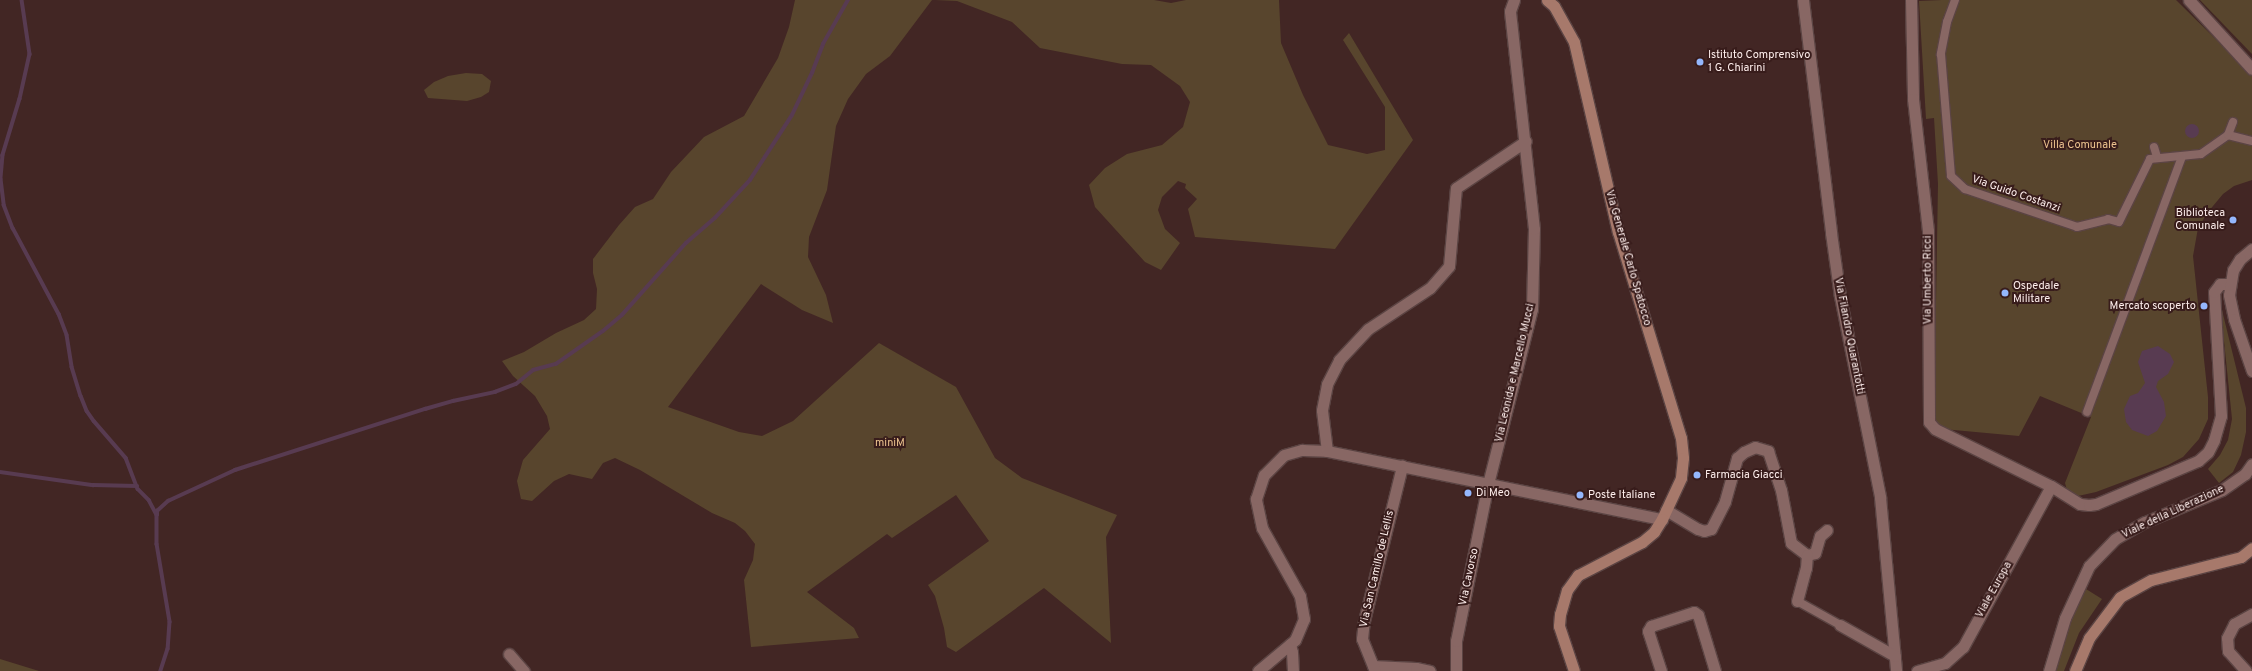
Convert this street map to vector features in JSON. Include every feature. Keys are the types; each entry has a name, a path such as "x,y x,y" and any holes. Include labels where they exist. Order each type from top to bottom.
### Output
{"main road":[{"name":"Via Generale Carlo Spatocco","path":"1547,0 1554,6 1574,42 1618,232 1681,438 1683,467 1681,478 1664,515 1654,532 1642,542 1586,570 1572,581 1564,600 1559,626 1574,671"},
{"path":"2075,671 2089,638 2120,598 2151,580 2241,557 2252,548"}],"street":[{"name":"Via Leonida e Marcello Mucci","path":"1488,484 1532,308 1534,229 1526,141 1510,11 1514,0"},
{"name":"Via Filandro Quarantotti","path":"1803,0 1840,296 1880,496 1896,671"},
{"name":"Via Umberto Ricci","path":"1911,0 1913,99 1928,231 1929,422 1935,429 2051,486 2080,504 2096,504 2188,466 2198,461 2208,452 2221,416 2214,292 2220,284 2230,284"},
{"name":"Via Guido Costanzi","path":"1955,0 1947,22 1941,54 1951,176 1965,189 2077,227 2108,219 2119,222 2135,186 2150,159 2157,158"},
{"path":"2189,0 2252,68"},
{"path":"2154,147 2157,158 2182,157 2201,154 2228,135 2233,122"},
{"path":"2228,135 2252,141"},
{"path":"1327,451 1322,410 1327,384 1339,360 1368,329 1430,288 1449,266 1456,188 1526,141"},
{"path":"2087,412 2182,157"},
{"path":"2252,249 2236,264 2230,284 2229,295 2234,319 2252,371"},
{"path":"1258,671 1294,640 1304,619 1300,596 1262,528 1256,499 1264,475 1284,455 1302,450 1327,451 1488,484 1664,515 1704,531 1711,529 1725,501 1737,458 1744,452 1754,447 1762,448 1768,451 1781,490 1791,543 1807,555"},
{"name":"Viale della Liberazione","path":"2049,671 2064,618 2090,566 2115,539 2146,522 2222,490 2245,474 2252,464"},
{"name":"Via San Camillo de Lellis","path":"1374,669 1362,640 1364,622 1402,466"},
{"name":"Via Cavorso","path":"1456,671 1456,641 1488,484"},
{"name":"Viale Europa","path":"1917,671 1945,663 1963,647 2051,486"},
{"path":"1807,555 1815,553 1820,536 1826,530"},
{"path":"1807,555 1806,568 1797,601 1895,656"},
{"path":"1661,671 1648,631 1651,626 1694,612 1698,615 1715,671"},
{"path":"2246,671 2228,651 2227,638 2234,624 2252,614"},
{"path":"1290,644 1293,671"},
{"path":"509,654 524,671"},
{"path":"1374,669 1416,668 1430,671"}],"green space":[{"name":"miniM","path":"795,0 932,0 890,56 866,74 848,99 836,126 827,190 809,237 808,257 826,295 833,323 802,310 761,284 668,407 739,432 762,436 793,421 879,343 956,387 995,458 1022,478 1117,515 1106,537 1111,643 1044,588 956,652 947,647 944,628 935,596 928,585 989,541 956,495 892,538 887,534 807,592 854,628 859,638 751,647 744,580 753,560 755,544 745,531 735,523 712,513 640,470 615,458 603,463 592,479 569,474 554,481 532,501 521,499 517,481 523,460 550,429 547,416 535,396 513,376 502,361 524,352 556,333 584,320 596,309 597,289 593,273 593,259 635,207 653,199 671,172 704,137 744,116 778,58 789,27"},
{"path":"935,0 1154,0 1171,3 1186,0 1279,0 1281,43 1303,95 1328,145 1367,154 1385,150 1385,107 1343,40 1349,33 1413,140 1335,249 1195,237 1188,209 1197,199 1185,188 1186,184 1178,181 1162,197 1158,210 1165,229 1180,243 1161,270 1145,262 1095,207 1089,185 1105,168 1127,154 1162,145 1183,127 1190,102 1180,86 1151,65 1122,64 1040,48 1012,22 957,1"},
{"name":"Villa Comunale","path":"2176,0 2252,75 2252,180 2234,186 2223,194 2208,212 2198,228 2193,256 2208,397 2208,419 2199,439 2183,457 2168,465 2096,492 2078,496 2067,490 2065,483 2091,417 2040,396 2019,436 1943,429 1934,420 1938,184 1934,118 1926,119 1919,1"},
{"path":"2200,0 2252,0 2252,54"},
{"path":"466,73 482,74 491,81 489,92 481,97 467,101 428,98 424,90 434,82 448,76"},
{"path":"2220,302 2246,408 2246,432 2241,455 2233,472 2219,483 2208,469 2220,455 2228,440 2232,419"},
{"path":"2086,589 2102,599 2079,633 2064,671 2055,671 2070,621"},
{"path":"0,659 39,671 0,671"}],"shaded area":[{"path":"2192,124 2197,126 2199,131 2197,136 2192,138 2187,136 2185,131 2187,126"},
{"path":"2158,346 2170,354 2174,362 2168,374 2158,381 2156,387 2164,402 2166,416 2157,431 2148,436 2132,430 2126,422 2124,409 2130,396 2138,393 2145,383 2138,362 2142,351"}],"waterway":[{"path":"22,0 30,54 20,99 3,155 1,179 4,205 13,228 59,314 67,335 72,367 87,411 126,458 138,489 149,500 157,515 157,544 170,622 168,649 161,671"},
{"path":"157,515 157,511 168,501 235,470 425,409 495,392 516,384 533,370 556,364 603,331 622,315 686,243 715,218 750,180 792,115 812,73 823,44 848,0"},
{"path":"0,472 93,485 137,486"}],"place":[{"name":"Istituto Comprensivo 1 G. Chiarini","path":"1700,62"},
{"name":"Biblioteca Comunale","path":"2233,220"},
{"name":"Ospedale Militare","path":"2005,293"},
{"name":"Mercato scoperto","path":"2204,306"},
{"name":"Farmacia Giacci","path":"1697,475"},
{"name":"Di Meo","path":"1468,493"},
{"name":"Poste Italiane","path":"1580,495"}]}
